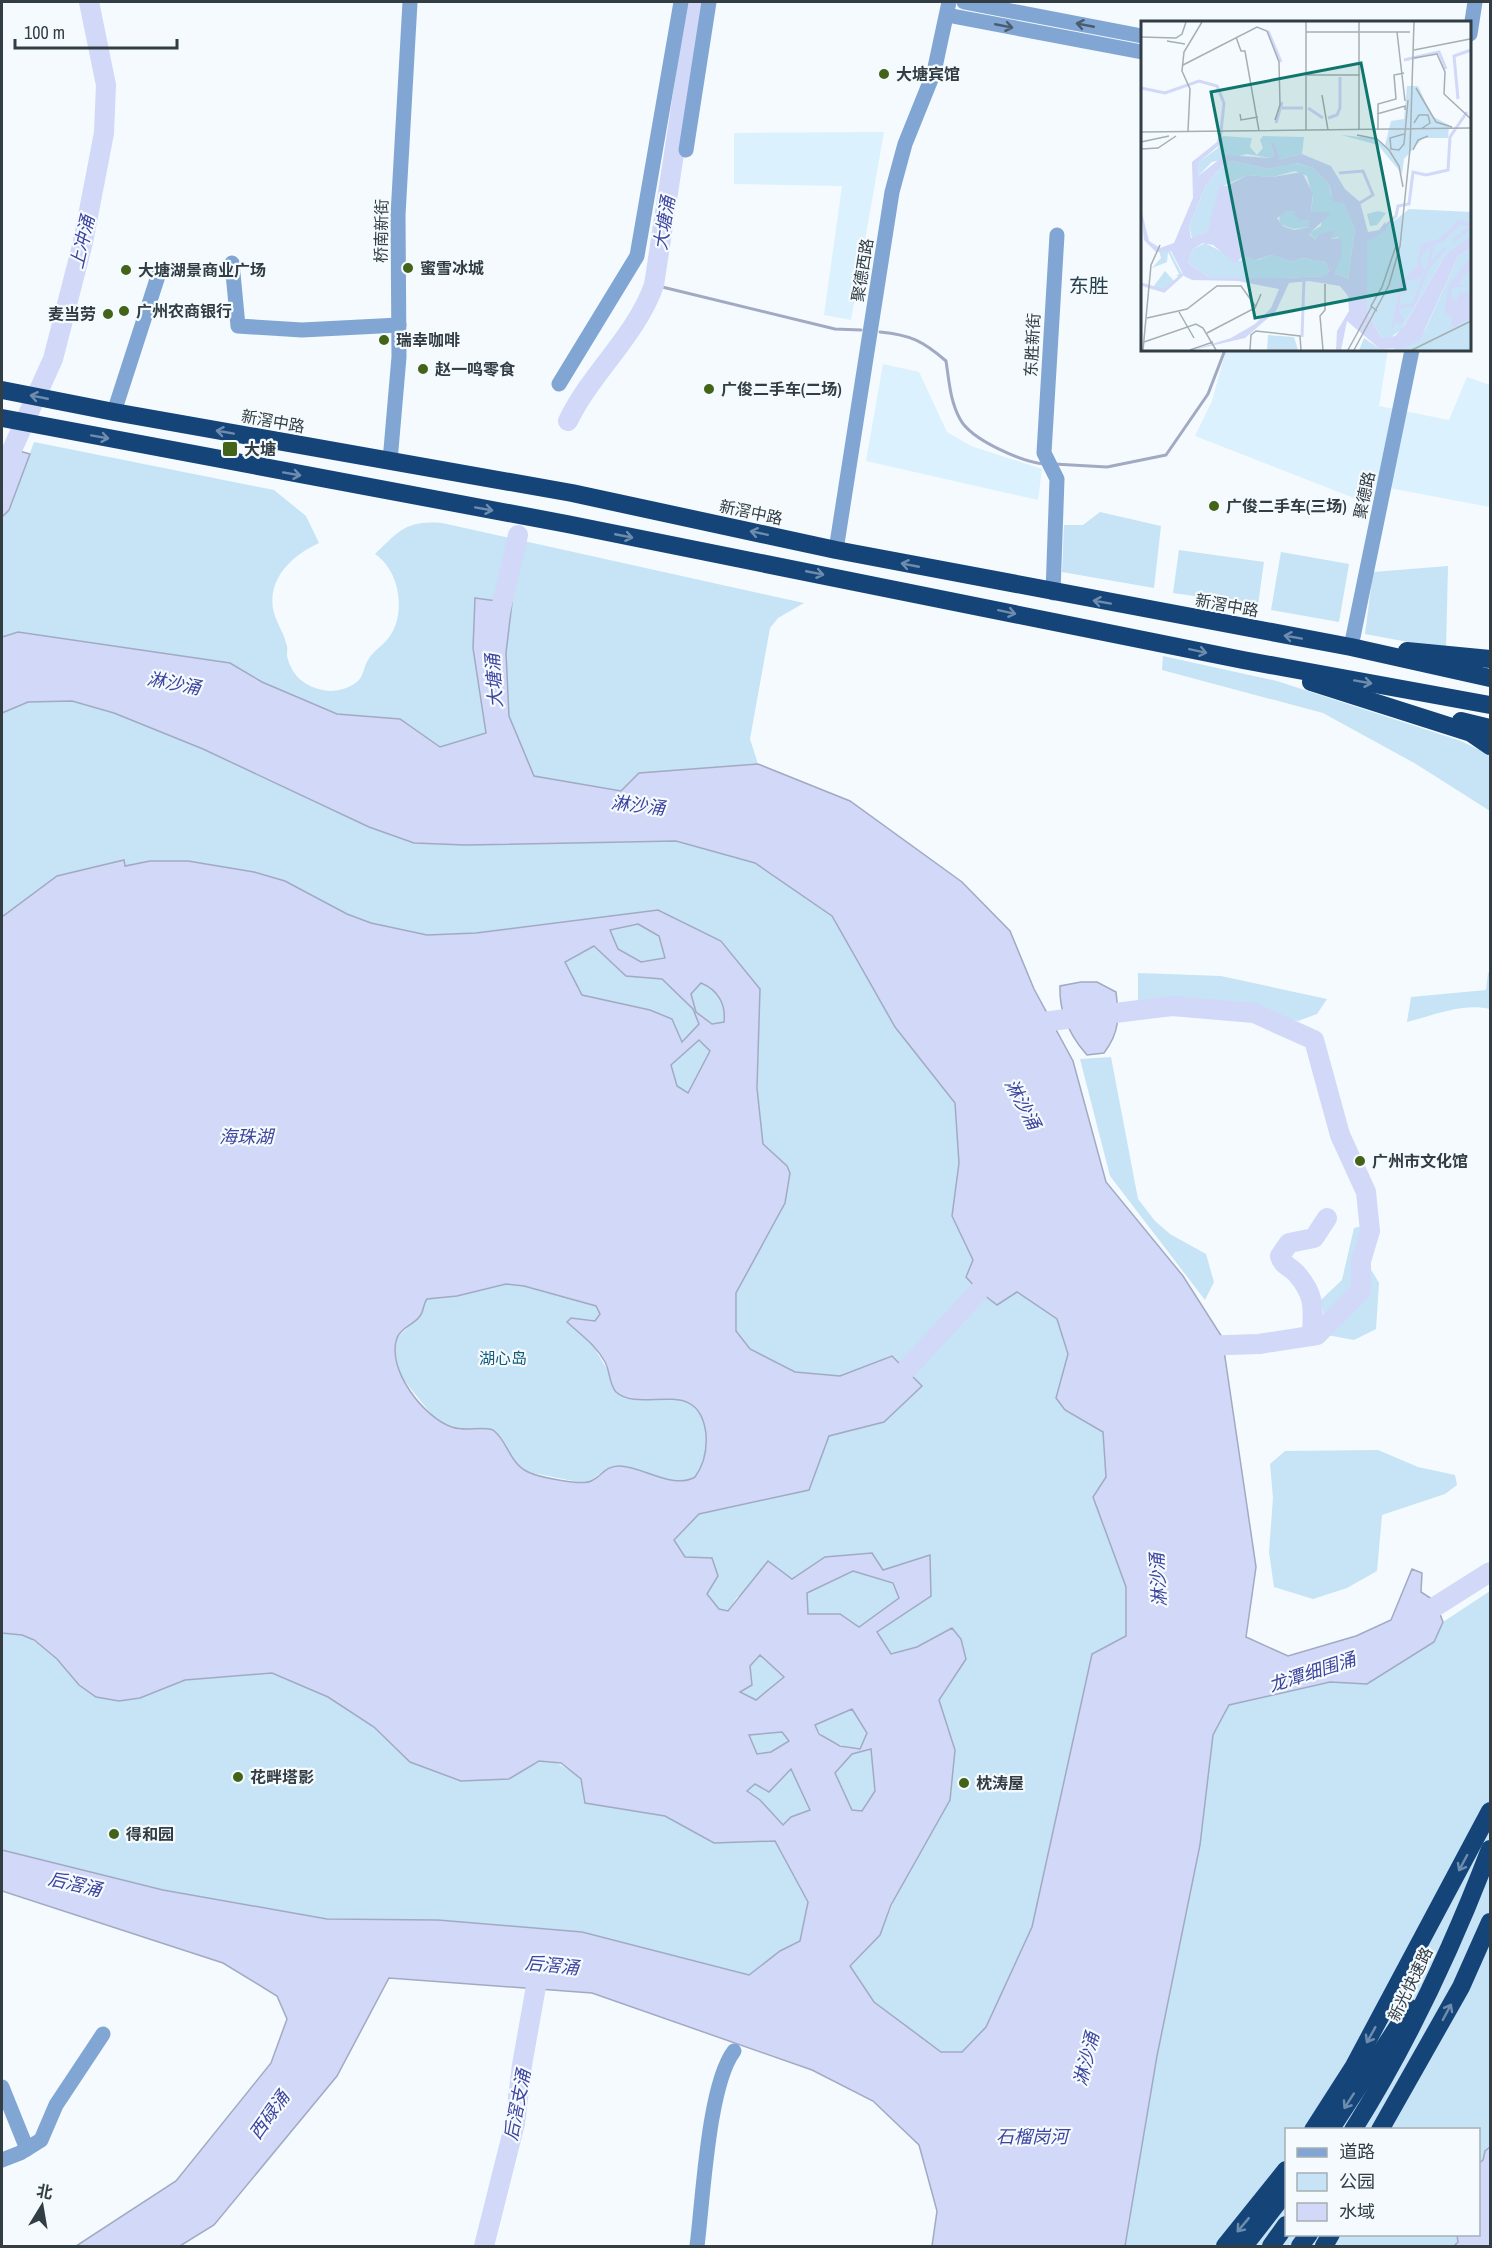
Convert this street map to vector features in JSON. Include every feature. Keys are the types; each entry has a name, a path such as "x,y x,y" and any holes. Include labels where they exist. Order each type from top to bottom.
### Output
{"highway":[{"name":"新滘中路","path":"3,390 114,412 572,493 836,550 1053,593 1351,647 1491,678"},
{"path":"2,418 567,524 1243,660 1491,705"},
{"path":"1351,647 1491,659"},
{"path":"1243,660 1471,733 1491,747"},
{"path":"1365,699 1491,728"},
{"path":"1314,2128 1354,2066 1491,1811"},
{"name":"新光快速路","path":"1354,2128 1392,2064 1450,1946 1491,1849"},
{"path":"1384,2128 1461,1987 1491,1922"},
{"path":"1331,2128 1450,1946"},
{"path":"1225,2247 1285,2172"},
{"path":"1244,2247 1285,2195"},
{"path":"1271,2247 1285,2228"}],"street":[{"name":"桥南新街","path":"390,461 397,395 398,215 410,2"},
{"path":"559,384 637,256 681,2"},
{"path":"686,150 709,2"},
{"path":"964,2 1141,36"},
{"path":"1471,28 1475,2"},
{"path":"948,8 1141,52"},
{"name":"聚德西路","path":"836,550 892,192 905,144 934,72 948,8"},
{"name":"东胜新街","path":"1053,593 1057,479 1044,453 1057,235"},
{"path":"232,263 238,326 302,330 399,325"},
{"path":"114,412 159,273"},
{"name":"聚德路","path":"1351,647 1412,351"},
{"path":"2,2160 41,2140 56,2105 103,2034"},
{"path":"697,2247 714,2107 724,2063 734,2051"},
{"path":"2,2087 27,2149"}],"shaded area":[{"path":"884,132 851,320 824,315 842,186 734,184 734,133"},
{"path":"1226,351 1388,351 1379,406 1449,420 1467,377 1490,385 1490,507 1368,484 1364,502 1195,436 1212,401"},
{"path":"883,364 919,372 947,432 971,446 1042,469 1038,500 866,461"}],"green space":[{"path":"34,442 274,490 306,516 319,543 300,554 284,568 274,587 273,609 287,645 289,664 302,681 322,690 338,690 356,682 361,678 370,657 390,636 398,615 398,592 390,571 375,554 397,533 420,523 442,523 804,603 778,618 770,628 750,739 758,764 639,773 621,791 534,776 509,716 506,653 512,603 475,598 473,648 486,733 440,747 400,719 337,714 262,682 230,663 18,632 2,637 2,517 9,510"},
{"path":"1100,512 1161,526 1154,588 1062,572 1064,525 1083,525"},
{"path":"1179,550 1264,562 1258,605 1173,593"},
{"path":"1281,552 1349,564 1339,622 1271,610"},
{"path":"1448,566 1446,649 1365,634 1373,572"},
{"path":"1163,656 1277,681 1461,741 1490,755 1490,811 1416,764 1323,713 1162,670"},
{"path":"72,701 114,713 203,749 369,827 414,843 465,845 676,841 755,863 832,916 895,1027 955,1103 959,1163 952,1216 974,1260 1057,1319 1068,1354 1056,1398 1065,1410 1103,1431 1106,1477 1093,1497 1126,1587 1126,1636 1092,1654 1032,1927 986,2028 962,2053 941,2052 874,2002 850,1966 880,1935 955,1750 939,1700 966,1659 952,1628 917,1647 891,1654 877,1632 931,1596 930,1556 883,1570 825,1557 792,1579 737,1597 728,1611 719,1609 707,1594 718,1576 685,1557 674,1540 699,1514 809,1490 829,1436 884,1422 892,1356 840,1376 795,1372 750,1349 736,1331 736,1293 785,1203 763,1145 757,1107 760,989 722,941 658,910 476,933 427,935 371,923 347,914 285,881 254,872 188,861 150,861 125,866 124,860 57,876 2,917 2,713 28,702"},
{"path":"638,924 659,936 666,958 641,962 618,949 610,930"},
{"path":"594,946 626,976 662,979 693,1009 699,1024 682,1042 650,1010 582,995 565,962"},
{"path":"1490,972 1490,1009 1459,1009 1407,1022 1411,997 1486,990"},
{"path":"1138,973 1221,976 1327,999 1317,1014 1298,1021 1231,1005 1138,1000"},
{"path":"701,983 720,998 724,1009 724,1022 712,1024 696,1012 691,994"},
{"path":"699,1040 710,1051 689,1093 677,1087 671,1065"},
{"path":"1111,1057 1138,1199 1155,1221 1170,1234 1206,1254 1214,1282 1205,1300 1110,1176 1080,1059"},
{"path":"1377,1223 1369,1266 1379,1283 1376,1329 1354,1340 1327,1335 1321,1300 1342,1280 1354,1228"},
{"name":"湖心岛","path":"506,1284 524,1286 596,1306 600,1314 595,1321 567,1322 589,1339 623,1396 674,1399 695,1408 702,1417 706,1433 705,1451 701,1468 695,1478 687,1481 599,1474 590,1482 583,1483 528,1472 514,1462 488,1429 463,1430 436,1420 402,1378 395,1353 397,1338 421,1314 427,1299 457,1296"},
{"path":"1378,1450 1418,1467 1455,1475 1457,1485 1445,1494 1382,1515 1377,1571 1347,1588 1313,1599 1274,1587 1269,1552 1273,1498 1270,1464 1285,1451"},
{"path":"853,1571 893,1583 899,1598 858,1627 840,1614 808,1614 807,1593"},
{"path":"1490,1591 1490,2246 1125,2246 1157,2056 1200,1845 1213,1735 1229,1705 1330,1682 1367,1684 1434,1642 1443,1622"},
{"path":"2,1633 27,1637 59,1660 140,1698 185,1680 272,1673 328,1697 374,1727 410,1762 509,1779 530,1766 545,1761 553,1762 581,1779 585,1803 665,1816 714,1843 775,1841 808,1902 800,1941 780,1951 749,1975 582,1932 438,1920 327,1919 163,1890 2,1850"},
{"path":"760,1655 784,1677 757,1700 739,1692 752,1685 750,1666"},
{"path":"852,1708 867,1733 860,1749 840,1745 828,1739 818,1731 815,1725"},
{"path":"782,1732 789,1741 771,1752 757,1754 749,1735"},
{"path":"872,1749 875,1791 862,1811 852,1810 835,1773 852,1754"},
{"path":"791,1769 811,1811 791,1817 783,1825 760,1800 746,1791 755,1784 769,1792"}],"water":[{"path":"2,446 30,454 9,510 2,517"},
{"name":"海珠湖","path":"475,598 512,603 506,653 509,716 534,776 621,791 639,773 758,764 850,801 962,882 1010,931 1034,989 1073,1061 1106,1182 1183,1276 1222,1337 1256,1567 1246,1637 1288,1656 1356,1636 1391,1620 1412,1569 1422,1573 1421,1592 1435,1601 1443,1622 1434,1642 1367,1684 1330,1682 1229,1705 1213,1735 1200,1845 1157,2056 1125,2246 932,2246 937,2211 919,2145 873,2101 812,2070 592,1993 389,1978 337,2076 214,2225 180,2246 76,2246 176,2181 271,2063 287,2019 277,1996 223,1963 2,1891 2,1850 163,1890 327,1919 438,1920 582,1932 749,1975 780,1951 800,1941 808,1902 775,1841 714,1843 665,1816 585,1803 581,1779 561,1763 539,1761 509,1779 461,1781 410,1762 374,1727 328,1697 272,1673 185,1680 140,1698 119,1701 96,1697 79,1685 57,1659 34,1640 22,1635 2,1633 2,917 57,876 124,860 125,866 150,861 188,861 254,872 285,881 347,914 371,923 427,935 476,933 658,910 721,941 760,989 757,1088 763,1144 787,1166 790,1173 785,1203 736,1293 736,1331 750,1349 795,1372 840,1376 892,1356 922,1386 884,1422 829,1436 809,1490 699,1514 674,1540 685,1557 712,1558 718,1576 707,1594 719,1609 728,1611 768,1561 792,1579 825,1557 872,1553 883,1570 930,1555 931,1596 877,1632 891,1654 917,1647 952,1628 961,1639 966,1659 939,1700 955,1750 950,1800 891,1905 880,1935 850,1966 874,2002 941,2052 962,2052 986,2027 1032,1927 1092,1654 1126,1636 1126,1587 1093,1497 1106,1477 1103,1432 1065,1410 1056,1398 1068,1354 1057,1319 1017,1292 997,1305 966,1277 973,1260 952,1216 959,1163 955,1103 895,1027 832,916 755,863 676,841 465,845 414,843 369,827 203,749 114,713 72,701 28,702 2,713 2,637 18,632 230,663 262,682 337,714 400,719 440,747 486,733 473,648","holes":["638,924 659,936 665,958 641,962 618,949 610,930","594,946 626,976 662,979 693,1009 699,1024 682,1042 672,1019 650,1010 582,995 565,962","701,983 720,998 724,1009 724,1022 712,1024 696,1012 691,994","699,1040 710,1051 688,1093 677,1086 671,1065","506,1284 524,1286 596,1306 600,1314 595,1321 571,1318 567,1322 597,1350 607,1366 616,1392 627,1398 640,1400 681,1400 693,1405 701,1416 706,1434 706,1445 701,1467 695,1477 677,1481 619,1466 607,1469 595,1479 586,1482 550,1478 533,1474 522,1468 493,1430 457,1428 441,1422 430,1414 410,1391 397,1364 395,1350 399,1334 420,1316 426,1301","853,1571 893,1583 899,1598 859,1627 840,1614 808,1614 807,1593","760,1655 784,1677 756,1700 740,1692 752,1685 750,1666","852,1709 867,1733 860,1749 840,1746 819,1734 815,1725","782,1732 789,1741 771,1752 757,1754 749,1735","871,1749 875,1791 862,1811 852,1810 835,1773 852,1754","791,1769 810,1810 791,1817 783,1825 760,1800 747,1791 755,1784 769,1792"]},
{"path":"1097,982 1116,992 1118,1009 1116,1031 1104,1053 1087,1055 1075,1040 1061,1005 1060,986"},
{"path":"1490,2147 1490,2246 1454,2246 1458,2242 1457,2236 1480,2236 1480,2162 1483,2160 1485,2151"}],"waterway":[{"name":"上冲涌","path":"2,472 53,359 83,242 104,133 106,85 89,2"},
{"name":"大塘涌","path":"568,421 578,403 636,321 654,285 697,2"},
{"path":"654,285 835,329 861,330"},
{"path":"880,332 916,340 946,361 954,405 960,419 975,435 998,449 1045,464"},
{"path":"1054,464 1107,467 1166,455 1208,394 1225,351"},
{"name":"大塘涌","path":"497,626 518,535"},
{"path":"1026,1024 1172,1006 1254,1013 1314,1040 1340,1135 1366,1192 1370,1231 1361,1261 1361,1290 1317,1335 1259,1344 1197,1346"},
{"path":"1312,1336 1313,1310 1310,1296 1302,1281 1280,1256 1289,1243 1314,1238 1327,1218"},
{"path":"906,1370 979,1291"},
{"name":"龙潭细围涌","path":"1414,1620 1490,1572"},
{"name":"后滘支涌","path":"484,2246 515,2123 522,2065 540,1964"}],"place":[{"name":"大塘宾馆","path":"884,74"},
{"name":"蜜雪冰城","path":"408,268"},
{"name":"大塘湖景商业广场","path":"126,270"},
{"name":"广州农商银行","path":"124,311"},
{"name":"麦当劳","path":"108,314"},
{"name":"瑞幸咖啡","path":"384,340"},
{"name":"赵一鸣零食","path":"423,369"},
{"name":"广俊二手车(二场)","path":"709,389"},
{"name":"大塘","path":"230,449"},
{"name":"广俊二手车(三场)","path":"1214,506"},
{"name":"广州市文化馆","path":"1360,1161"},
{"name":"花畔塔影","path":"238,1777"},
{"name":"枕涛屋","path":"964,1783"},
{"name":"得和园","path":"114,1834"}],"district":[{"name":"东胜","path":"1089,285"}],"water label":[{"name":"淋沙涌","path":"174,683"},
{"name":"淋沙涌","path":"638,805"},
{"name":"淋沙涌","path":"1023,1104"},
{"name":"淋沙涌","path":"1158,1580"},
{"name":"后滘涌","path":"75,1884"},
{"name":"后滘涌","path":"552,1965"},
{"name":"淋沙涌","path":"1086,2059"},
{"name":"西碌涌","path":"269,2115"},
{"name":"石榴岗河","path":"1032,2136"}]}
